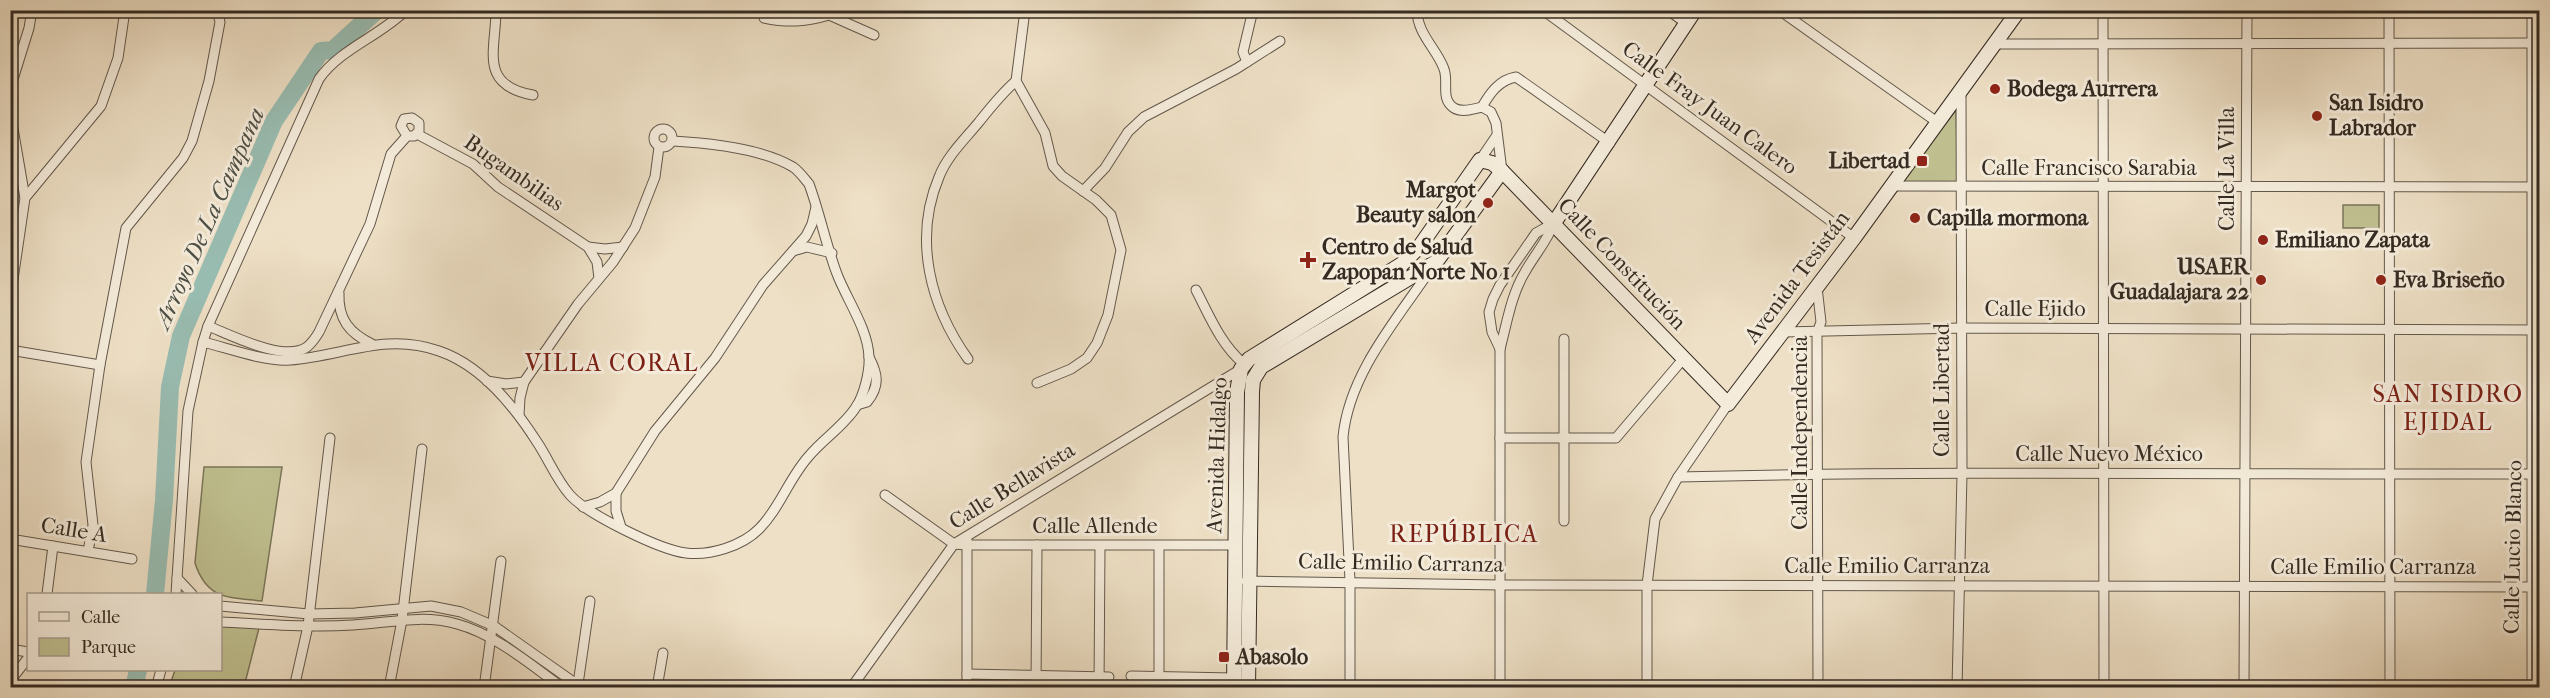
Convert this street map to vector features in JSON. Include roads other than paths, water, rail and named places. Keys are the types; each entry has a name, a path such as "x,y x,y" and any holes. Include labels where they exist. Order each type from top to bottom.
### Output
{"main road":[{"path":"1554,223 1610,143 1695,10"},
{"name":"Avenida Tesistán","path":"1728,404 1854,238 2019,10"},
{"name":"Calle Constitución","path":"1480,159 1492,162 1502,171 1728,404"},
{"name":"Avenida Hidalgo","path":"1234,683 1237,392 1242,366 1402,264 1420,246 1480,159"},
{"name":"Avenida Hidalgo","path":"1248,687 1253,380 1261,367 1436,262 1502,171"},
{"path":"1237,442 1251,442"}],"street":[{"path":"10,89 29,28 32,10"},
{"path":"26,198 100,106 118,58 125,10"},
{"path":"88,551 93,525 86,462 100,365 126,228 183,158 192,141 209,81 220,22 217,10"},
{"path":"176,593 188,411 208,326 318,79 328,66 393,22 406,10"},
{"path":"496,10 492,56 496,70 504,82 518,93 533,96"},
{"path":"1025,10 1016,81 1045,133 1053,166 1062,176 1083,190 1111,215 1121,250 1108,315 1097,343 1087,358 1071,369 1037,383"},
{"path":"1247,62 1243,52 1252,10"},
{"path":"1417,10 1425,38 1444,69 1447,100 1453,108 1460,110 1482,107 1494,117 1502,152 1502,171"},
{"name":"Calle Fray Juan Calero","path":"1543,10 1854,238"},
{"path":"1668,10 1687,24"},
{"path":"1779,10 1937,122"},
{"path":"2103,10 2104,687"},
{"name":"Calle La Villa","path":"2244,687 2247,10"},
{"path":"2389,10 2390,687"},
{"name":"Calle Lucio Blanco","path":"2532,10 2536,43 2536,474 2532,687"},
{"path":"764,18 796,22 811,21 830,13 874,35"},
{"path":"1083,190 1105,168 1128,132 1144,117 1247,62 1265,48 1280,41"},
{"path":"1996,44 2536,43"},
{"path":"1482,107 1489,95 1501,83 1516,76 1610,143"},
{"path":"968,359 939,310 929,276 927,237 930,206 939,176 949,158 1016,81"},
{"name":"Calle Libertad","path":"1957,687 1962,475 1961,92"},
{"path":"10,111 26,198 10,300"},
{"path":"519,415 524,381 623,246 646,204 656,177 659,147 654,137 658,130 669,130 673,141"},
{"name":"Bugambilias","path":"339,291 370,224 391,154 412,135 473,164 498,187 588,247"},
{"path":"1480,159 1497,135"},
{"path":"204,342 287,361 372,344 404,344 441,351 487,381 519,415 539,444 560,483 584,507 621,527 686,553 709,552 736,545 758,531 774,512 807,457 857,405 867,402 876,387 877,378 863,333 836,272 817,205 809,184 802,175 795,168 774,158 717,145 673,141"},
{"path":"659,147 667,147 673,141"},
{"name":"Calle Francisco Sarabia","path":"1890,186 1961,188 2536,187"},
{"path":"584,507 600,502 616,493 655,431 715,358 763,285 809,230 817,205"},
{"path":"1500,687 1500,348 1511,303 1524,272 1547,242 1554,223"},
{"path":"1500,348 1492,332 1489,312 1493,299 1536,233 1554,223"},
{"path":"588,247 605,249 623,246"},
{"path":"588,247 597,262 599,278"},
{"path":"793,251 807,247 832,253"},
{"path":"1350,687 1350,582 1343,436 1345,415 1365,368 1436,262"},
{"name":"Calle Independencia","path":"1817,287 1821,322 1817,333 1818,687"},
{"path":"1196,290 1225,344 1242,366"},
{"path":"208,326 268,348 286,352 297,351 308,346 319,332 339,291"},
{"path":"339,291 340,312 346,325 372,344"},
{"name":"Calle Ejido","path":"1783,332 1961,328 2536,330"},
{"path":"1564,339 1564,521"},
{"path":"10,350 100,365"},
{"path":"1500,438 1616,438 1684,358"},
{"name":"Calle Bellavista","path":"851,687 954,544 1242,366"},
{"path":"487,381 506,384 524,381"},
{"name":"Avenida Tesistán","path":"1647,687 1647,585 1655,519 1678,477 1728,404"},
{"path":"294,687 308,626 330,438"},
{"path":"389,687 402,620 422,449"},
{"name":"Calle Nuevo México","path":"1678,477 2105,472 2536,474"},
{"path":"616,493 616,511 621,527"},
{"path":"885,495 954,544"},
{"path":"967,687 966,545 967,539 974,530"},
{"name":"Calle A","path":"10,539 132,559"},
{"name":"Calle Allende","path":"954,544 1159,547 1235,545"},
{"path":"47,593 53,546"},
{"path":"1036,687 1037,546"},
{"path":"1099,687 1104,677 1099,657 1100,546"},
{"path":"1159,547 1159,683"},
{"path":"484,687 501,561"},
{"path":"177,578 191,593"},
{"name":"Calle Emilio Carranza","path":"1234,581 1501,585 2535,587"},
{"path":"222,606 309,614 355,613 431,606 461,612 494,626 578,686 590,601"},
{"path":"222,622 308,626 355,625 426,618 459,624 492,640 563,687"},
{"path":"10,649 27,651"},
{"path":"657,687 663,653"},
{"path":"10,681 27,659"},
{"path":"156,687 160,671"},
{"path":"967,674 1104,677"},
{"path":"1131,676 1159,683 1234,683"}],"waterway":[{"name":"Arroyo De La Campana","path":"155,593 164,500 170,387 181,336 274,121 321,51 333,50 377,10"},
{"name":"Arroyo De La Campana","path":"134,688 138,671"}],"place":[{"name":"Bodega Aurrera","path":"1995,89"},
{"name":"San Isidro Labrador","path":"2317,116"},
{"name":"Libertad","path":"1922,161"},
{"name":"Margot Beauty salon","path":"1488,203"},
{"name":"Capilla mormona","path":"1915,218"},
{"name":"Emiliano Zapata","path":"2263,240"},
{"name":"Centro de Salud Zapopan Norte No 1","path":"1308,260"},
{"name":"USAER Guadalajara 22","path":"2261,280"},
{"name":"Eva Briseño","path":"2381,280"},
{"name":"Abasolo","path":"1224,657"}],"district":[{"name":"VILLA CORAL","path":"612,363"},
{"name":"SAN ISIDRO EJIDAL","path":"2448,408"},
{"name":"REPÚBLICA","path":"1464,534"}]}
